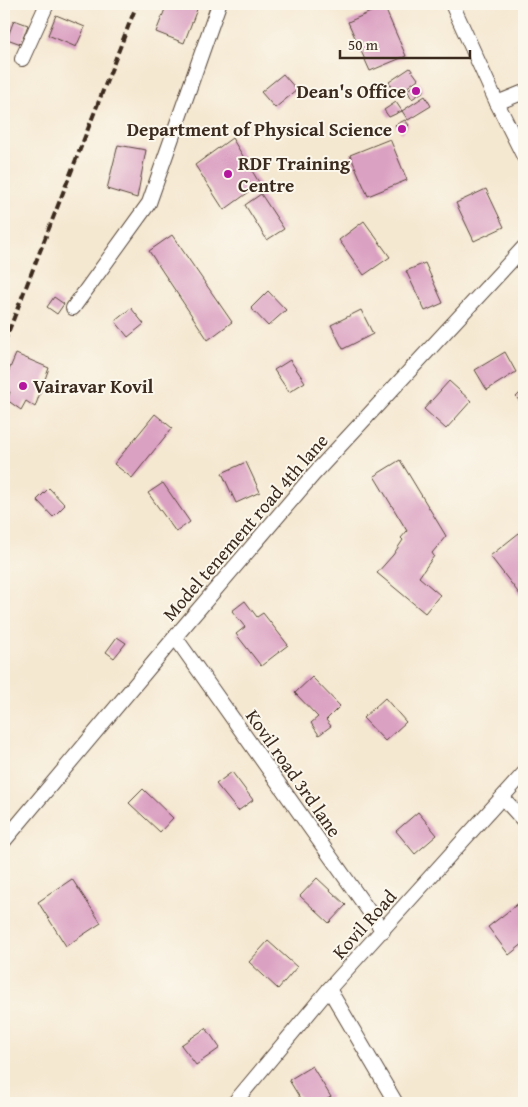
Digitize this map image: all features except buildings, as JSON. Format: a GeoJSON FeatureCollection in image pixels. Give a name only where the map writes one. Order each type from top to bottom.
{"type":"FeatureCollection","features":[{"type":"Feature","properties":{"kind":"street"},"geometry":{"type":"LineString","coordinates":[[22,59],[46,4]]}},
{"type":"Feature","properties":{"kind":"street"},"geometry":{"type":"LineString","coordinates":[[73,308],[149,203],[219,4]]}},
{"type":"Feature","properties":{"kind":"street"},"geometry":{"type":"LineString","coordinates":[[452,4],[497,103],[524,156]]}},
{"type":"Feature","properties":{"kind":"street"},"geometry":{"type":"LineString","coordinates":[[497,103],[524,92]]}},
{"type":"Feature","properties":{"kind":"street","name":"Model tenement road 4th lane"},"geometry":{"type":"LineString","coordinates":[[4,841],[174,637],[313,475],[524,247]]}},
{"type":"Feature","properties":{"kind":"street","name":"Kovil road 3rd lane"},"geometry":{"type":"LineString","coordinates":[[174,637],[383,931]]}},
{"type":"Feature","properties":{"kind":"street","name":"Kovil Road"},"geometry":{"type":"LineString","coordinates":[[234,1103],[329,990],[524,773]]}},
{"type":"Feature","properties":{"kind":"street"},"geometry":{"type":"LineString","coordinates":[[503,798],[524,821]]}},
{"type":"Feature","properties":{"kind":"street"},"geometry":{"type":"LineString","coordinates":[[329,990],[396,1103]]}},
{"type":"Feature","properties":{"kind":"railway"},"geometry":{"type":"LineString","coordinates":[[4,343],[137,4]]}},
{"type":"Feature","properties":{"kind":"place","name":"Dean's Office"},"geometry":{"type":"Point","coordinates":[416,91]}},
{"type":"Feature","properties":{"kind":"place","name":"Department of Physical Science"},"geometry":{"type":"Point","coordinates":[402,129]}},
{"type":"Feature","properties":{"kind":"place","name":"RDF Training Centre"},"geometry":{"type":"Point","coordinates":[228,174]}},
{"type":"Feature","properties":{"kind":"place","name":"Vairavar Kovil"},"geometry":{"type":"Point","coordinates":[23,386]}}]}
